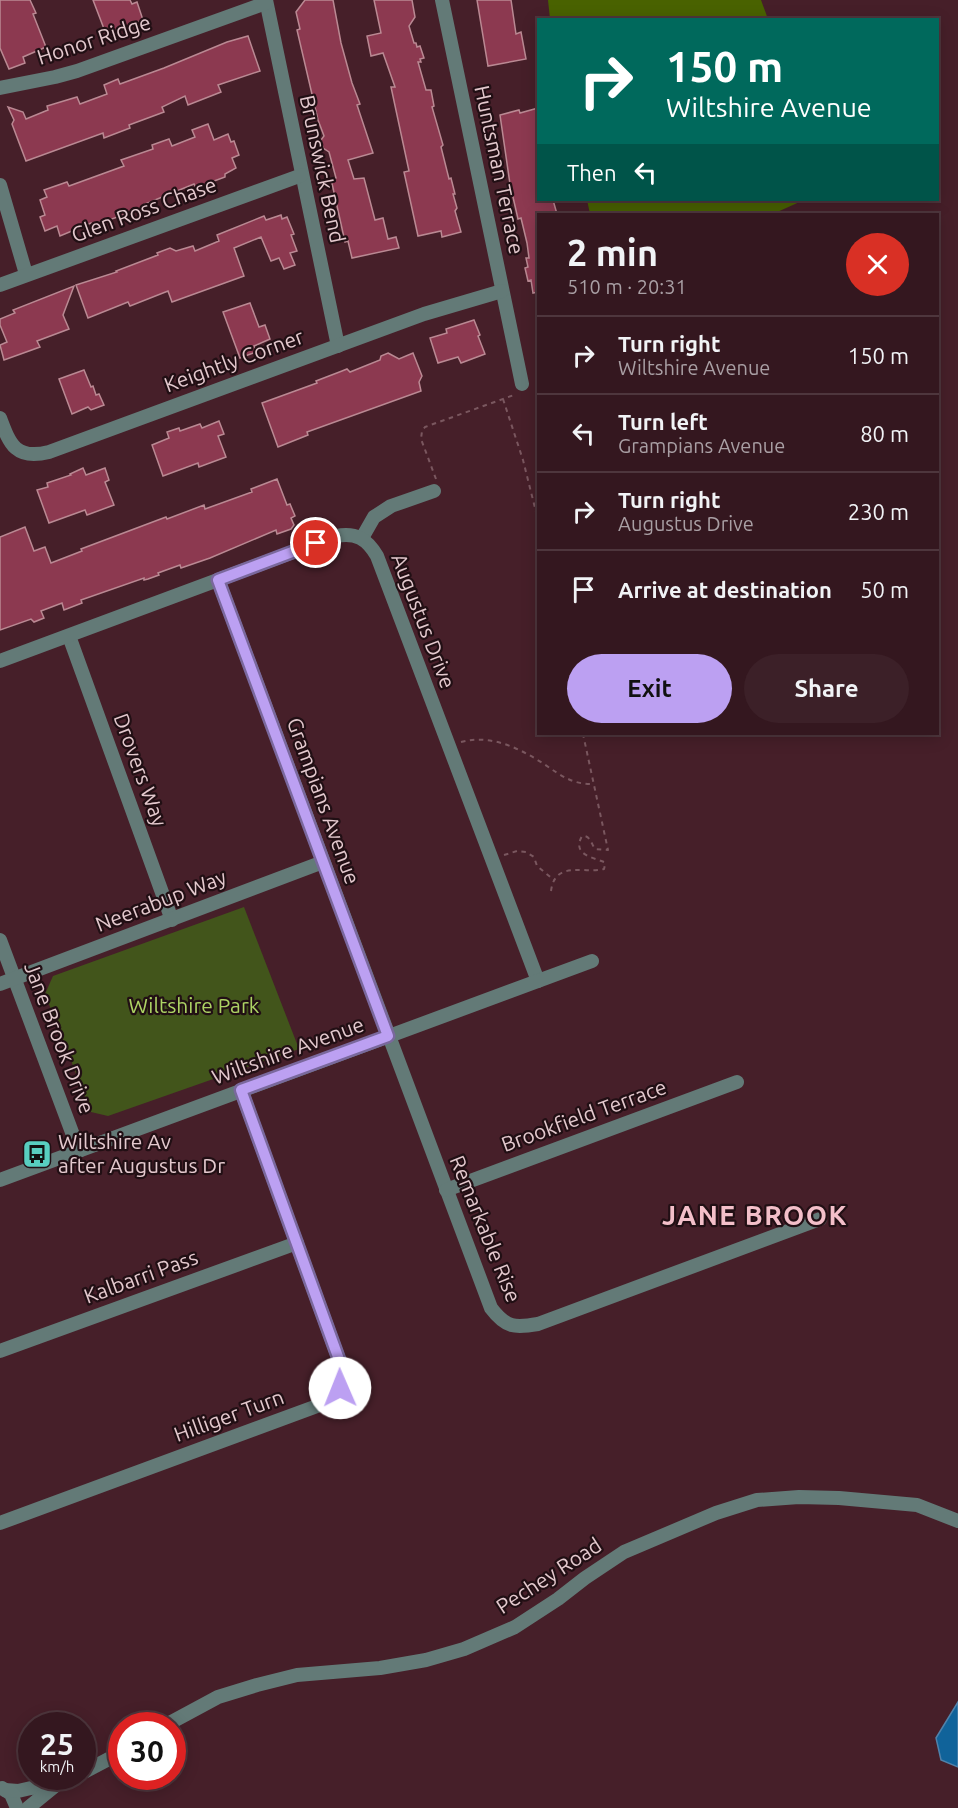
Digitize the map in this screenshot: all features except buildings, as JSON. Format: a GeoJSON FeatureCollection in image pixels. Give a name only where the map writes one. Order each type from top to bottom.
{"type":"FeatureCollection","features":[{"type":"Feature","properties":{"kind":"street","name":"Huntsman Terrace"},"geometry":{"type":"LineString","coordinates":[[442,0],[502,291],[519,389]]}},
{"type":"Feature","properties":{"kind":"street","name":"Honor Ridge"},"geometry":{"type":"LineString","coordinates":[[0,88],[77,71],[266,2]]}},
{"type":"Feature","properties":{"kind":"street","name":"Brunswick Bend"},"geometry":{"type":"LineString","coordinates":[[266,2],[338,346]]}},
{"type":"Feature","properties":{"kind":"street","name":"Glen Ross Chase"},"geometry":{"type":"LineString","coordinates":[[0,285],[302,175]]}},
{"type":"Feature","properties":{"kind":"street"},"geometry":{"type":"LineString","coordinates":[[0,184],[26,274]]}},
{"type":"Feature","properties":{"kind":"street","name":"Keightly Corner"},"geometry":{"type":"LineString","coordinates":[[0,418],[15,448],[25,454],[36,456],[451,305],[502,291]]}},
{"type":"Feature","properties":{"kind":"street"},"geometry":{"type":"LineString","coordinates":[[362,538],[374,517],[390,506],[435,487]]}},
{"type":"Feature","properties":{"kind":"street","name":"Augustus Drive"},"geometry":{"type":"LineString","coordinates":[[0,661],[336,536],[345,534],[362,538],[370,544],[377,556],[538,981]]}},
{"type":"Feature","properties":{"kind":"street","name":"Grampians Avenue"},"geometry":{"type":"LineString","coordinates":[[218,580],[388,1036]]}},
{"type":"Feature","properties":{"kind":"street","name":"Drovers Way"},"geometry":{"type":"LineString","coordinates":[[69,636],[171,920]]}},
{"type":"Feature","properties":{"kind":"street","name":"Neerabup Way"},"geometry":{"type":"LineString","coordinates":[[0,984],[323,862]]}},
{"type":"Feature","properties":{"kind":"street","name":"Jane Brook Drive"},"geometry":{"type":"LineString","coordinates":[[0,940],[79,1150]]}},
{"type":"Feature","properties":{"kind":"street","name":"Wiltshire Avenue"},"geometry":{"type":"LineString","coordinates":[[0,1180],[591,961]]}},
{"type":"Feature","properties":{"kind":"street","name":"Remarkable Rise"},"geometry":{"type":"LineString","coordinates":[[388,1036],[491,1308],[500,1320],[508,1325],[523,1327],[538,1324],[820,1219]]}},
{"type":"Feature","properties":{"kind":"street","name":"Brookfield Terrace"},"geometry":{"type":"LineString","coordinates":[[447,1190],[737,1082]]}},
{"type":"Feature","properties":{"kind":"street","name":"Hilliger Turn"},"geometry":{"type":"LineString","coordinates":[[0,1523],[332,1399],[340,1388],[341,1365],[241,1090]]}},
{"type":"Feature","properties":{"kind":"street","name":"Kalbarri Pass"},"geometry":{"type":"LineString","coordinates":[[0,1351],[297,1243]]}},
{"type":"Feature","properties":{"kind":"street","name":"Pechey Road"},"geometry":{"type":"LineString","coordinates":[[186,1714],[218,1697],[297,1675],[380,1668],[426,1660],[464,1649],[514,1627],[624,1552],[716,1513],[756,1500],[799,1497],[839,1498],[917,1505],[958,1521]]}},
{"type":"Feature","properties":{"kind":"street"},"geometry":{"type":"LineString","coordinates":[[3,1789],[22,1790]]}},
{"type":"Feature","properties":{"kind":"street"},"geometry":{"type":"LineString","coordinates":[[3,1789],[15,1800],[17,1808]]}},
{"type":"Feature","properties":{"kind":"street"},"geometry":{"type":"LineString","coordinates":[[28,1808],[50,1790]]}},
{"type":"Feature","properties":{"kind":"path"},"geometry":{"type":"LineString","coordinates":[[435,487],[421,439],[422,431],[426,427],[503,399],[519,389]]}},
{"type":"Feature","properties":{"kind":"path"},"geometry":{"type":"LineString","coordinates":[[503,399],[523,459],[537,516]]}},
{"type":"Feature","properties":{"kind":"path"},"geometry":{"type":"LineString","coordinates":[[551,891],[555,878],[568,870],[599,870],[604,869],[605,865],[604,862],[586,856],[579,844],[582,836],[586,836],[596,849],[608,850],[584,735]]}},
{"type":"Feature","properties":{"kind":"path"},"geometry":{"type":"LineString","coordinates":[[455,744],[481,740],[514,746],[560,776],[574,782],[594,784]]}},
{"type":"Feature","properties":{"kind":"path"},"geometry":{"type":"LineString","coordinates":[[503,855],[518,851],[526,852],[534,857],[537,866],[554,880]]}},
{"type":"Feature","properties":{"kind":"green space"},"geometry":{"type":"Polygon","coordinates":[[[548,0],[761,0],[768,18],[550,18],[548,0]]]}},
{"type":"Feature","properties":{"kind":"green space"},"geometry":{"type":"Polygon","coordinates":[[[587,201],[802,201],[775,213],[590,213],[587,201]]]}},
{"type":"Feature","properties":{"kind":"green space","name":"Wiltshire Park"},"geometry":{"type":"Polygon","coordinates":[[[244,907],[299,1049],[108,1116],[91,1112],[45,994],[53,976],[244,907]]]}},
{"type":"Feature","properties":{"kind":"water"},"geometry":{"type":"Polygon","coordinates":[[[958,1702],[958,1767],[941,1760],[936,1738],[958,1702]]]}},
{"type":"Feature","properties":{"kind":"place","name":"Wiltshire Av after Augustus Dr"},"geometry":{"type":"Point","coordinates":[37,1154]}},
{"type":"Feature","properties":{"kind":"district","name":"JANE BROOK"},"geometry":{"type":"Point","coordinates":[755,1216]}},
{"type":"Feature","properties":{"kind":"route"},"geometry":{"type":"LineString","coordinates":[[316,543],[218,580],[388,1036],[241,1090],[341,1365],[343,1373],[340,1388]]}}]}
